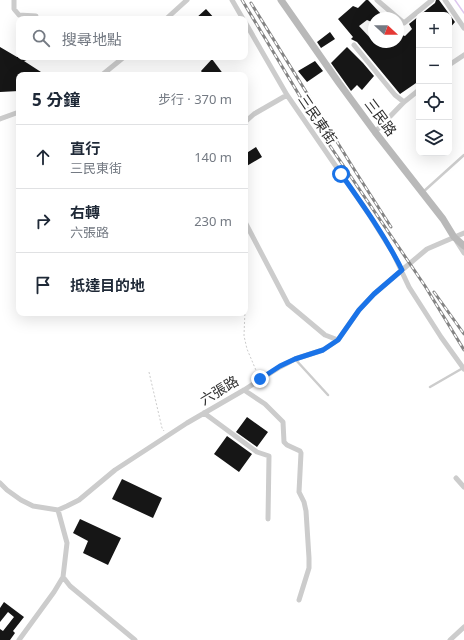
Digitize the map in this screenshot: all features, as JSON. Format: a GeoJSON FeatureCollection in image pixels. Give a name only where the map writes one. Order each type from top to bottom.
{"type":"FeatureCollection","features":[{"type":"Feature","properties":{"kind":"street"},"geometry":{"type":"LineString","coordinates":[[14,0],[14,9],[19,15],[36,16]]}},
{"type":"Feature","properties":{"kind":"street"},"geometry":{"type":"LineString","coordinates":[[169,16],[187,0]]}},
{"type":"Feature","properties":{"kind":"street"},"geometry":{"type":"LineString","coordinates":[[232,0],[241,16]]}},
{"type":"Feature","properties":{"kind":"street","name":"三民路"},"geometry":{"type":"LineString","coordinates":[[281,0],[375,132],[443,219],[454,237],[464,246]]}},
{"type":"Feature","properties":{"kind":"street"},"geometry":{"type":"LineString","coordinates":[[377,0],[391,12]]}},
{"type":"Feature","properties":{"kind":"street"},"geometry":{"type":"LineString","coordinates":[[404,23],[432,0]]}},
{"type":"Feature","properties":{"kind":"street"},"geometry":{"type":"LineString","coordinates":[[444,0],[464,28]]}},
{"type":"Feature","properties":{"kind":"street","name":"三民東街"},"geometry":{"type":"LineString","coordinates":[[248,27],[287,95],[368,213],[393,253],[412,292],[464,369]]}},
{"type":"Feature","properties":{"kind":"street"},"geometry":{"type":"LineString","coordinates":[[354,45],[395,95],[404,102]]}},
{"type":"Feature","properties":{"kind":"street"},"geometry":{"type":"LineString","coordinates":[[452,63],[464,55]]}},
{"type":"Feature","properties":{"kind":"street"},"geometry":{"type":"LineString","coordinates":[[106,72],[120,60]]}},
{"type":"Feature","properties":{"kind":"street"},"geometry":{"type":"LineString","coordinates":[[375,132],[404,102],[416,92]]}},
{"type":"Feature","properties":{"kind":"street"},"geometry":{"type":"LineString","coordinates":[[248,119],[254,114],[287,95]]}},
{"type":"Feature","properties":{"kind":"street"},"geometry":{"type":"LineString","coordinates":[[0,119],[16,113]]}},
{"type":"Feature","properties":{"kind":"street"},"geometry":{"type":"LineString","coordinates":[[248,228],[288,304],[325,335],[338,340]]}},
{"type":"Feature","properties":{"kind":"street","name":"六張路"},"geometry":{"type":"LineString","coordinates":[[58,510],[79,500],[115,470],[167,435],[244,390],[280,366],[295,359],[323,350],[338,340],[359,310],[374,294],[426,249],[464,233]]}},
{"type":"Feature","properties":{"kind":"street"},"geometry":{"type":"LineString","coordinates":[[454,237],[464,253]]}},
{"type":"Feature","properties":{"kind":"street"},"geometry":{"type":"LineString","coordinates":[[244,390],[264,404],[282,422],[284,442],[301,453],[299,492],[304,502],[306,511],[309,568],[299,600]]}},
{"type":"Feature","properties":{"kind":"street"},"geometry":{"type":"LineString","coordinates":[[204,413],[257,452],[269,456],[268,519]]}},
{"type":"Feature","properties":{"kind":"street"},"geometry":{"type":"LineString","coordinates":[[456,478],[464,487]]}},
{"type":"Feature","properties":{"kind":"street"},"geometry":{"type":"LineString","coordinates":[[0,483],[21,500],[33,506],[58,510],[67,543],[63,577],[54,592],[19,640]]}},
{"type":"Feature","properties":{"kind":"street"},"geometry":{"type":"LineString","coordinates":[[63,577],[70,586],[135,640]]}},
{"type":"Feature","properties":{"kind":"street"},"geometry":{"type":"LineString","coordinates":[[450,640],[464,627]]}},
{"type":"Feature","properties":{"kind":"lane"},"geometry":{"type":"LineString","coordinates":[[422,192],[464,154]]}},
{"type":"Feature","properties":{"kind":"lane"},"geometry":{"type":"LineString","coordinates":[[295,359],[328,395]]}},
{"type":"Feature","properties":{"kind":"lane"},"geometry":{"type":"LineString","coordinates":[[430,387],[464,369]]}},
{"type":"Feature","properties":{"kind":"path"},"geometry":{"type":"LineString","coordinates":[[245,316],[244,336],[247,349],[260,379]]}},
{"type":"Feature","properties":{"kind":"path"},"geometry":{"type":"LineString","coordinates":[[149,372],[162,428],[167,435]]}},
{"type":"Feature","properties":{"kind":"building"},"geometry":{"type":"Polygon","coordinates":[[[366,0],[368,0],[379,12],[368,12],[368,20],[359,26],[368,36],[368,48],[404,48],[404,36],[412,29],[409,24],[416,18],[416,83],[400,94],[357,42],[351,39],[353,37],[338,19],[353,6],[358,8],[366,0]]]}},
{"type":"Feature","properties":{"kind":"building"},"geometry":{"type":"Polygon","coordinates":[[[436,0],[439,0],[448,12],[424,12],[435,3],[436,0]]]}},
{"type":"Feature","properties":{"kind":"building"},"geometry":{"type":"Polygon","coordinates":[[[206,9],[212,16],[198,16],[206,9]]]}},
{"type":"Feature","properties":{"kind":"building"},"geometry":{"type":"Polygon","coordinates":[[[452,18],[455,22],[452,26],[452,18]]]}},
{"type":"Feature","properties":{"kind":"building"},"geometry":{"type":"Polygon","coordinates":[[[330,32],[335,39],[321,48],[317,42],[330,32]]]}},
{"type":"Feature","properties":{"kind":"building"},"geometry":{"type":"Polygon","coordinates":[[[0,47],[16,56],[16,60],[26,60],[24,61],[41,72],[16,72],[16,91],[0,92],[0,47]]]}},
{"type":"Feature","properties":{"kind":"building"},"geometry":{"type":"Polygon","coordinates":[[[347,47],[374,76],[362,90],[357,85],[351,91],[331,63],[347,47]]]}},
{"type":"Feature","properties":{"kind":"building"},"geometry":{"type":"Polygon","coordinates":[[[213,60],[222,72],[202,72],[201,71],[213,60]]]}},
{"type":"Feature","properties":{"kind":"building"},"geometry":{"type":"Polygon","coordinates":[[[315,61],[323,71],[307,82],[298,71],[315,61]]]}},
{"type":"Feature","properties":{"kind":"building"},"geometry":{"type":"Polygon","coordinates":[[[256,147],[262,157],[248,165],[248,152],[256,147]]]}},
{"type":"Feature","properties":{"kind":"building"},"geometry":{"type":"Polygon","coordinates":[[[247,417],[268,432],[257,447],[236,432],[247,417]]]}},
{"type":"Feature","properties":{"kind":"building"},"geometry":{"type":"Polygon","coordinates":[[[227,436],[252,454],[239,472],[214,454],[227,436]]]}},
{"type":"Feature","properties":{"kind":"building"},"geometry":{"type":"Polygon","coordinates":[[[122,479],[162,498],[153,518],[112,499],[122,479]]]}},
{"type":"Feature","properties":{"kind":"building"},"geometry":{"type":"Polygon","coordinates":[[[80,519],[121,538],[108,565],[83,553],[88,541],[73,533],[80,519]]]}},
{"type":"Feature","properties":{"kind":"building"},"geometry":{"type":"Polygon","coordinates":[[[4,602],[24,617],[13,631],[15,633],[10,640],[0,640],[0,629],[3,631],[14,617],[8,612],[0,622],[0,608],[4,602]]]}},
{"type":"Feature","properties":{"kind":"waterway"},"geometry":{"type":"LineString","coordinates":[[455,0],[464,13]]}},
{"type":"Feature","properties":{"kind":"railway"},"geometry":{"type":"LineString","coordinates":[[242,0],[328,143],[425,286],[464,350]]}},
{"type":"Feature","properties":{"kind":"railway"},"geometry":{"type":"LineString","coordinates":[[251,3],[391,227]]}},
{"type":"Feature","properties":{"kind":"railway"},"geometry":{"type":"LineString","coordinates":[[434,292],[464,334]]}},
{"type":"Feature","properties":{"kind":"route"},"geometry":{"type":"LineString","coordinates":[[260,379],[280,366],[295,359],[323,350],[341,338],[359,310],[374,294],[402,270],[368,213],[341,174]]}}]}
